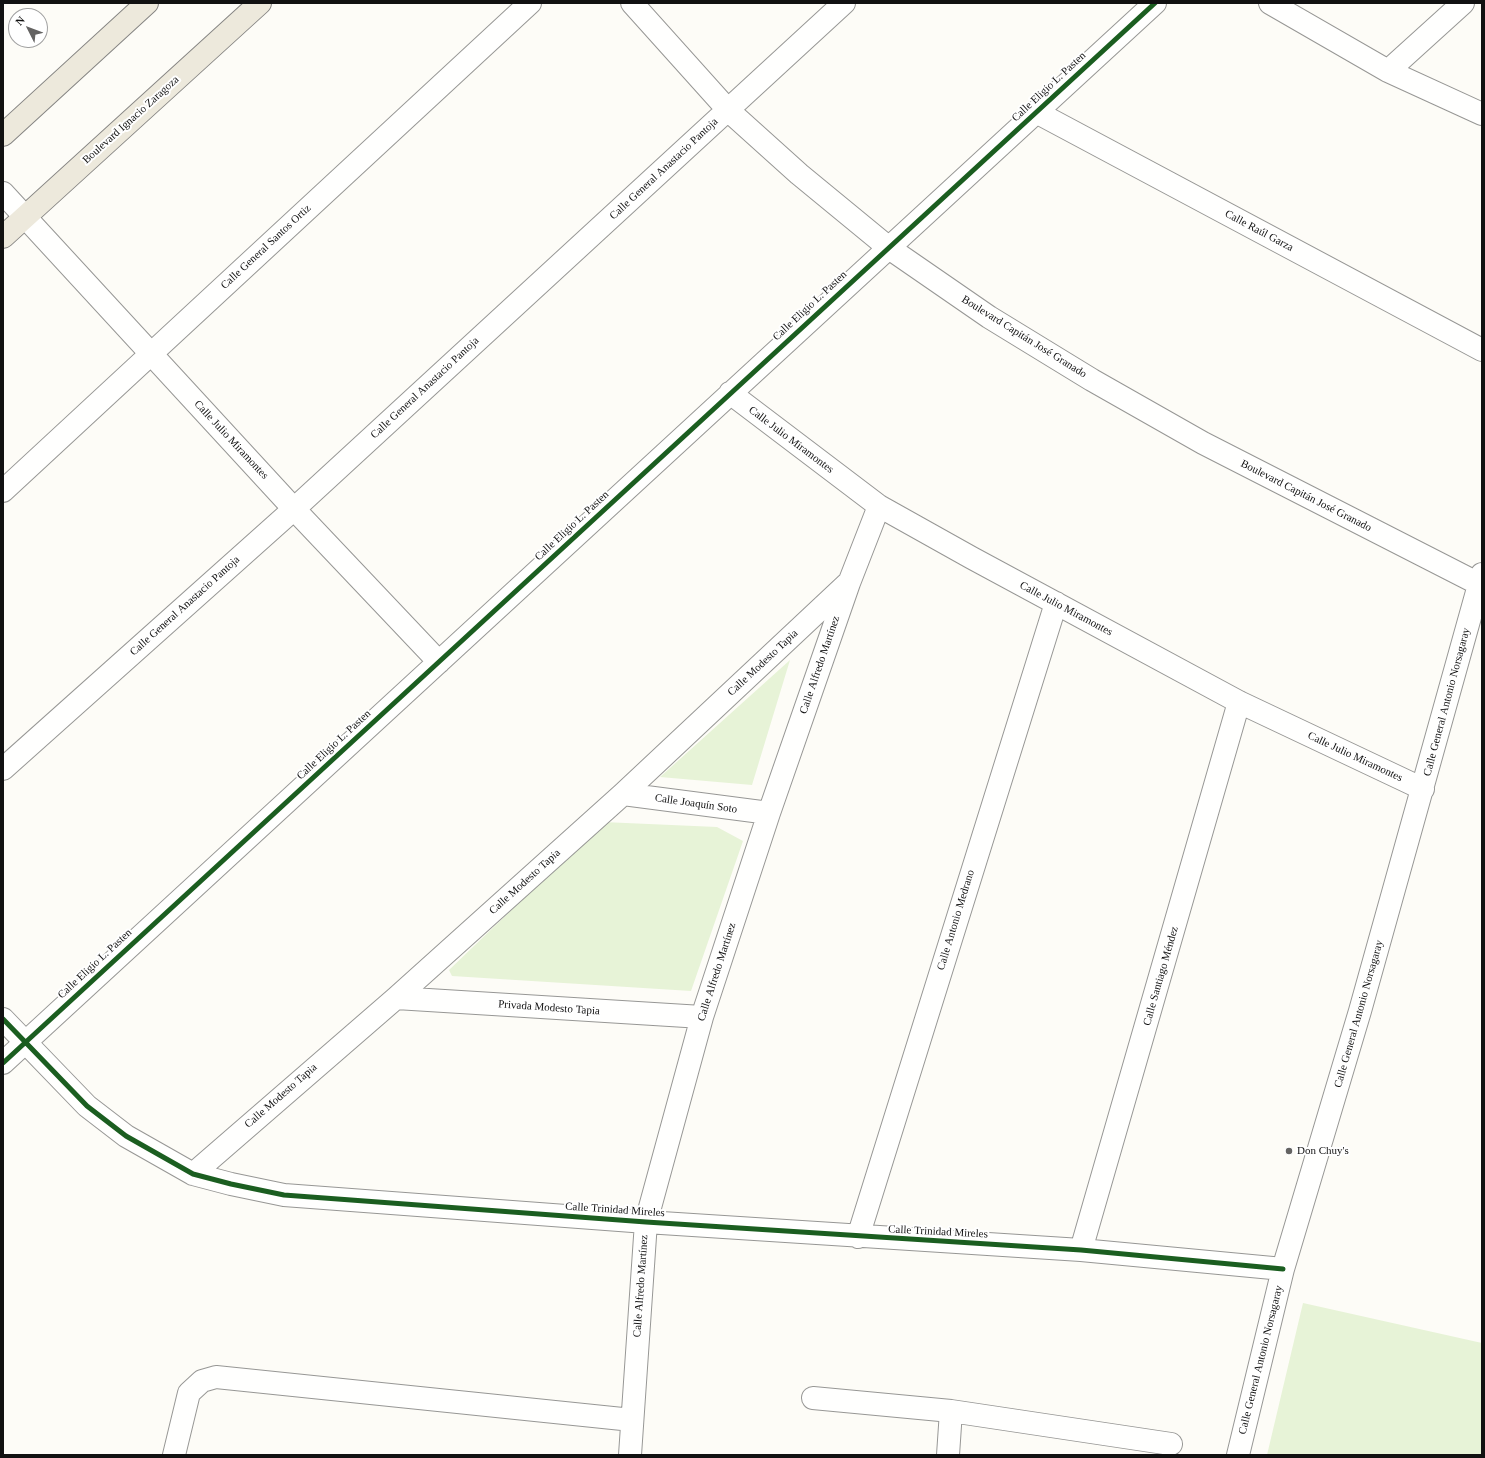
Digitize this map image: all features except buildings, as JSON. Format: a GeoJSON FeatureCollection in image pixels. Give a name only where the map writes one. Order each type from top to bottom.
{"type":"FeatureCollection","features":[{"type":"Feature","properties":{"kind":"main road"},"geometry":{"type":"LineString","coordinates":[[4,131],[148,3]]}},
{"type":"Feature","properties":{"kind":"main road","name":"Boulevard Ignacio Zaragoza"},"geometry":{"type":"LineString","coordinates":[[3,236],[260,3]]}},
{"type":"Feature","properties":{"kind":"street","name":"Calle General Santos Ortiz"},"geometry":{"type":"LineString","coordinates":[[3,491],[530,3]]}},
{"type":"Feature","properties":{"kind":"street","name":"Boulevard Capitán José Granado"},"geometry":{"type":"LineString","coordinates":[[632,3],[728,110],[799,174],[889,248],[989,317],[1092,380],[1203,443],[1480,579]]}},
{"type":"Feature","properties":{"kind":"street","name":"Calle General Anastacio Pantoja"},"geometry":{"type":"LineString","coordinates":[[3,770],[294,509],[844,3]]}},
{"type":"Feature","properties":{"kind":"street","name":"Calle Eligio L. Pasten"},"geometry":{"type":"LineString","coordinates":[[3,1063],[1155,3]]}},
{"type":"Feature","properties":{"kind":"street"},"geometry":{"type":"LineString","coordinates":[[1270,3],[1388,71],[1482,114]]}},
{"type":"Feature","properties":{"kind":"street"},"geometry":{"type":"LineString","coordinates":[[1388,71],[1463,3]]}},
{"type":"Feature","properties":{"kind":"street","name":"Calle Raúl Garza"},"geometry":{"type":"LineString","coordinates":[[1036,112],[1482,350]]}},
{"type":"Feature","properties":{"kind":"street","name":"Calle Julio Miramontes"},"geometry":{"type":"LineString","coordinates":[[3,192],[294,509],[439,662]]}},
{"type":"Feature","properties":{"kind":"street","name":"Calle Julio Miramontes"},"geometry":{"type":"LineString","coordinates":[[730,393],[879,506],[1239,702],[1423,789]]}},
{"type":"Feature","properties":{"kind":"street","name":"Calle Alfredo Martínez"},"geometry":{"type":"LineString","coordinates":[[630,1455],[646,1222],[702,1017],[769,813],[849,583],[879,506]]}},
{"type":"Feature","properties":{"kind":"street","name":"Calle General Antonio Norsagaray"},"geometry":{"type":"LineString","coordinates":[[1238,1455],[1283,1269],[1358,1019],[1480,579]]}},
{"type":"Feature","properties":{"kind":"street","name":"Calle Modesto Tapia"},"geometry":{"type":"LineString","coordinates":[[193,1174],[396,998],[622,794],[849,583]]}},
{"type":"Feature","properties":{"kind":"street","name":"Calle Antonio Medrano"},"geometry":{"type":"LineString","coordinates":[[858,1237],[1056,603]]}},
{"type":"Feature","properties":{"kind":"street","name":"Calle Santiago Méndez"},"geometry":{"type":"LineString","coordinates":[[1081,1250],[1239,702]]}},
{"type":"Feature","properties":{"kind":"street","name":"Calle Joaquín Soto"},"geometry":{"type":"LineString","coordinates":[[622,794],[769,813]]}},
{"type":"Feature","properties":{"kind":"street","name":"Privada Modesto Tapia"},"geometry":{"type":"LineString","coordinates":[[396,998],[702,1017]]}},
{"type":"Feature","properties":{"kind":"street","name":"Calle Trinidad Mireles"},"geometry":{"type":"LineString","coordinates":[[3,1019],[24,1043],[87,1106],[126,1136],[193,1174],[284,1195],[858,1237],[1081,1250],[1283,1269]]}},
{"type":"Feature","properties":{"kind":"street"},"geometry":{"type":"LineString","coordinates":[[174,1455],[189,1393],[202,1380],[216,1377],[632,1420]]}},
{"type":"Feature","properties":{"kind":"street"},"geometry":{"type":"LineString","coordinates":[[813,1398],[951,1412],[1171,1444]]}},
{"type":"Feature","properties":{"kind":"street"},"geometry":{"type":"LineString","coordinates":[[948,1455],[951,1412]]}},
{"type":"Feature","properties":{"kind":"green space"},"geometry":{"type":"Polygon","coordinates":[[[790,660],[752,785],[660,777],[790,660]]]}},
{"type":"Feature","properties":{"kind":"green space"},"geometry":{"type":"Polygon","coordinates":[[[603,822],[717,827],[743,841],[691,991],[452,976],[449,970],[603,822]]]}},
{"type":"Feature","properties":{"kind":"green space"},"geometry":{"type":"Polygon","coordinates":[[[1303,1303],[1482,1343],[1482,1455],[1267,1455],[1303,1303]]]}},
{"type":"Feature","properties":{"kind":"cycle path"},"geometry":{"type":"LineString","coordinates":[[3,1063],[1155,3]]}},
{"type":"Feature","properties":{"kind":"cycle path"},"geometry":{"type":"LineString","coordinates":[[3,1019],[87,1106],[126,1136],[193,1174],[284,1195],[646,1222],[1081,1250],[1283,1269]]}},
{"type":"Feature","properties":{"kind":"place","name":"Don Chuy's"},"geometry":{"type":"Point","coordinates":[1289,1151]}}]}
